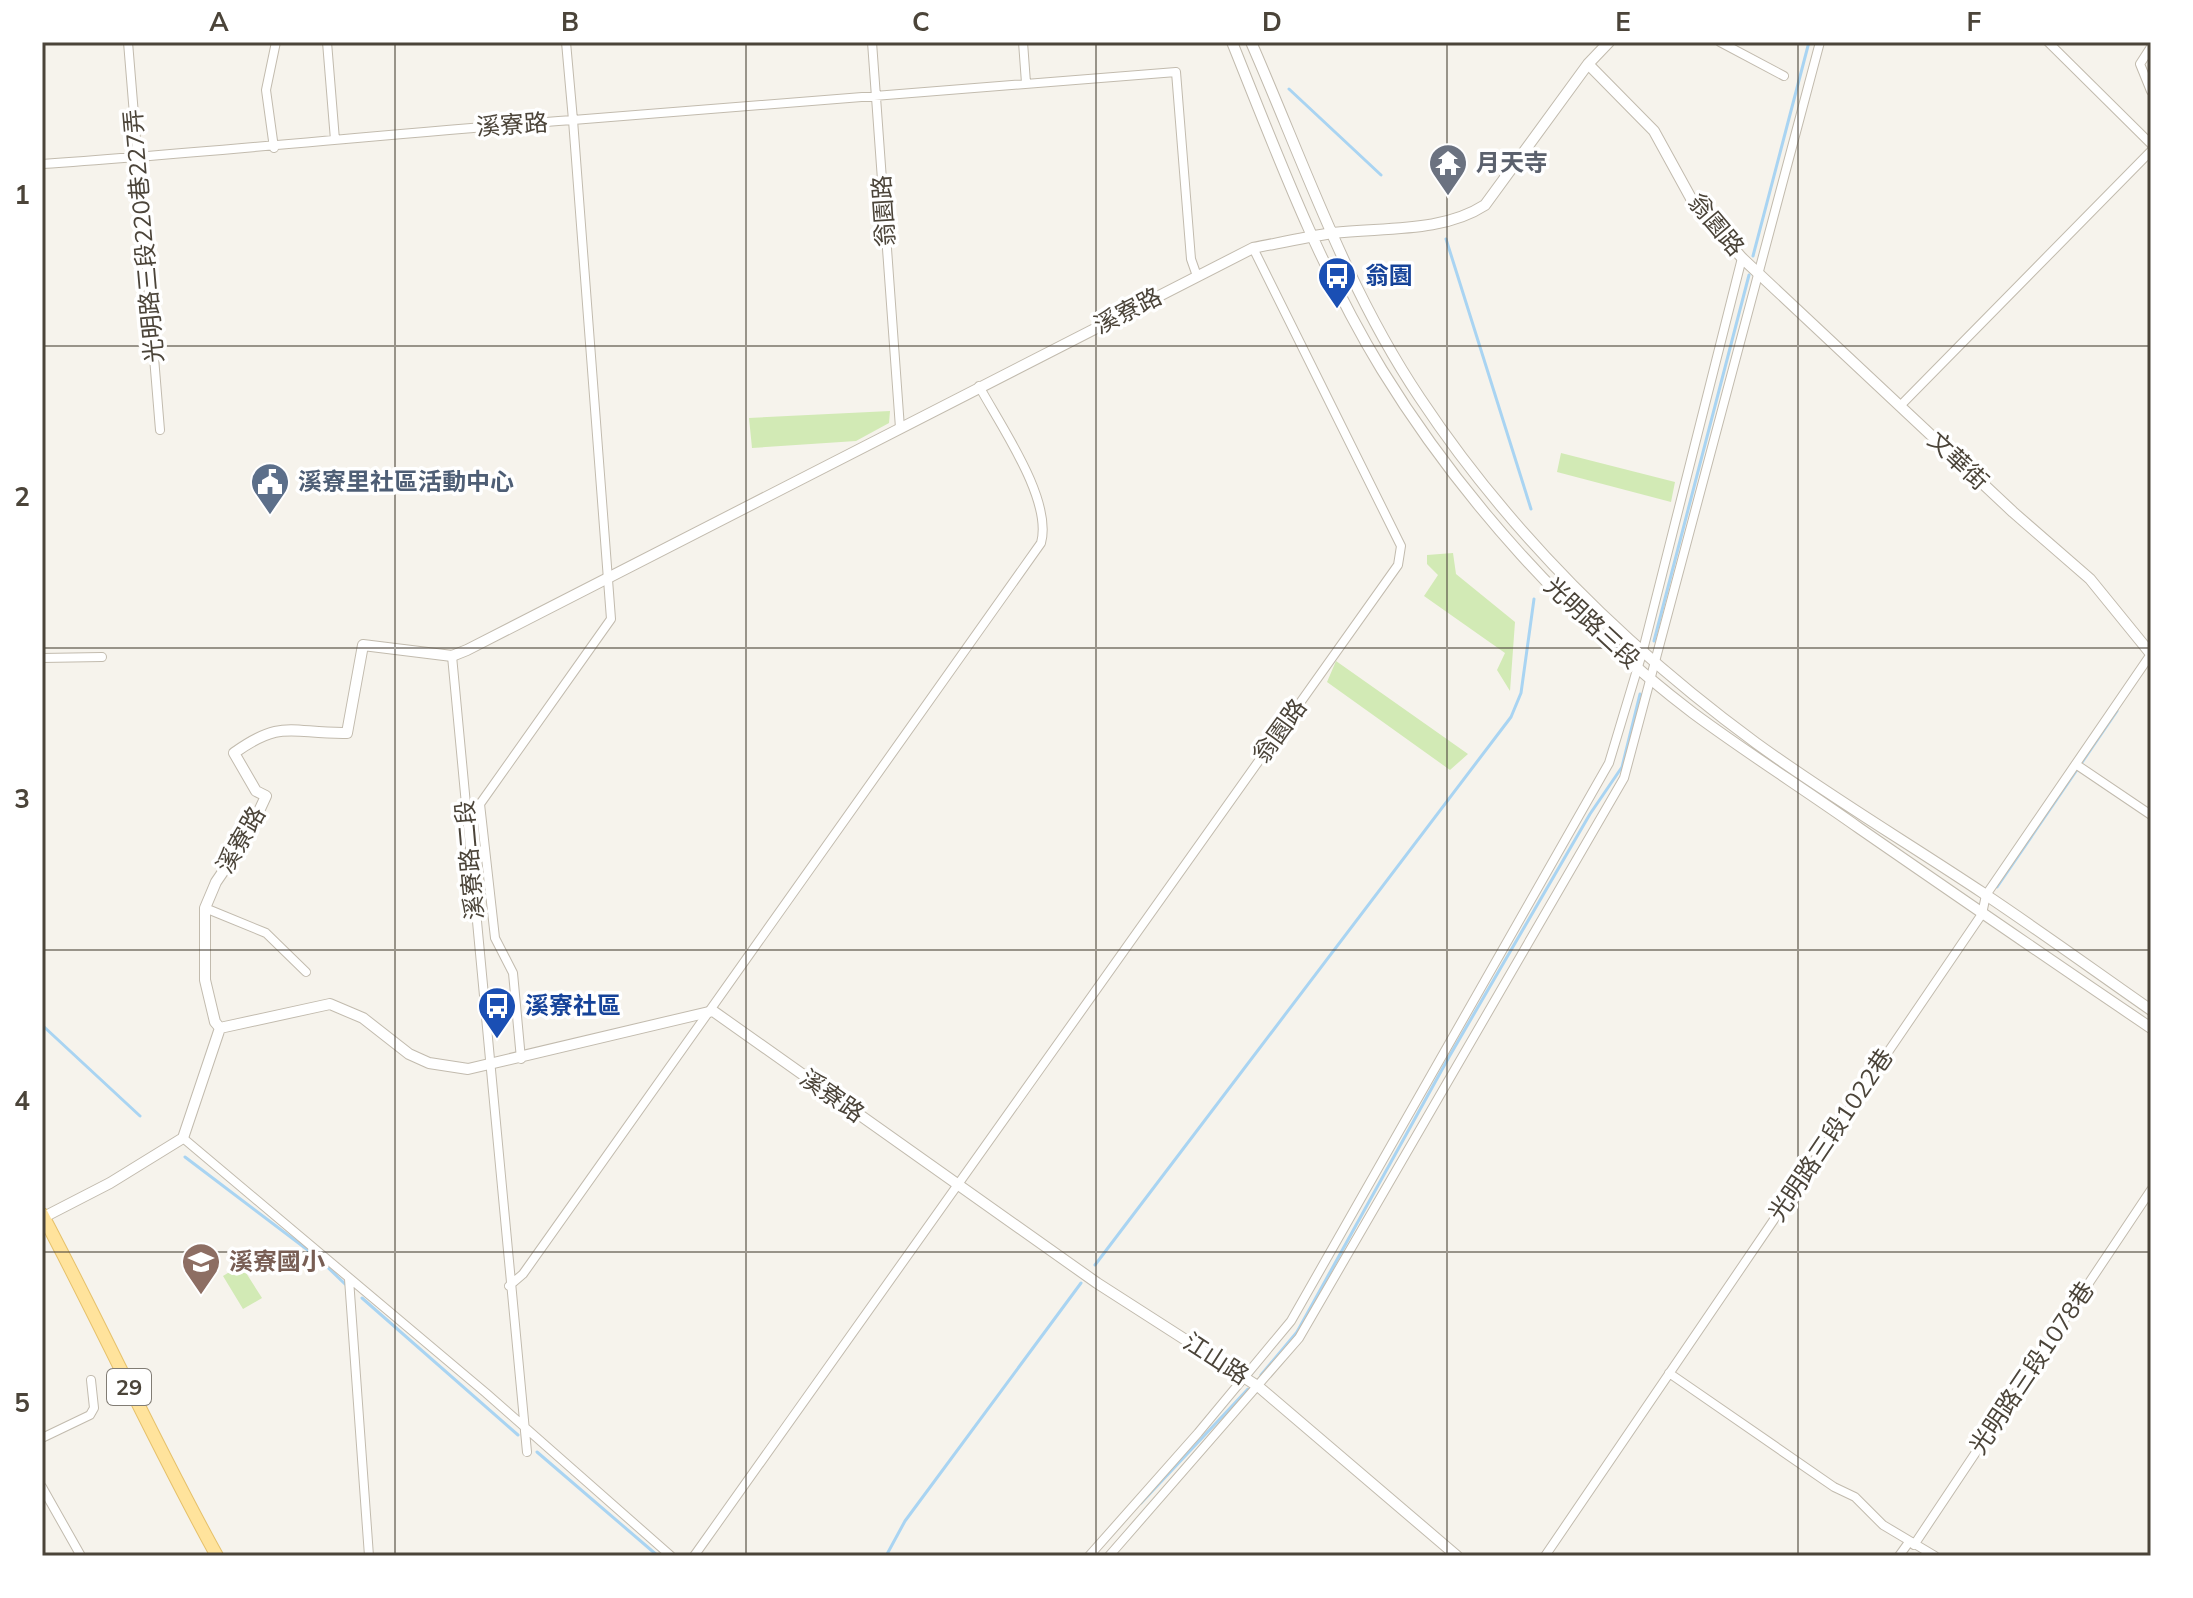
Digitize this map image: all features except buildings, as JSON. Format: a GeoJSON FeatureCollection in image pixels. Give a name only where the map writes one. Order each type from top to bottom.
{"type":"FeatureCollection","features":[{"type":"Feature","properties":{"kind":"main road","name":"29"},"geometry":{"type":"LineString","coordinates":[[43,1215],[97,1317],[154,1441],[217,1556]]}},
{"type":"Feature","properties":{"kind":"street","name":"光明路三段220巷227弄"},"geometry":{"type":"LineString","coordinates":[[128,42],[160,430]]}},
{"type":"Feature","properties":{"kind":"street"},"geometry":{"type":"LineString","coordinates":[[274,148],[266,90],[276,42]]}},
{"type":"Feature","properties":{"kind":"street"},"geometry":{"type":"LineString","coordinates":[[327,42],[335,140]]}},
{"type":"Feature","properties":{"kind":"street"},"geometry":{"type":"LineString","coordinates":[[566,42],[573,120],[1176,72],[1191,259],[1197,276]]}},
{"type":"Feature","properties":{"kind":"street","name":"翁園路"},"geometry":{"type":"LineString","coordinates":[[872,42],[900,428]]}},
{"type":"Feature","properties":{"kind":"street"},"geometry":{"type":"LineString","coordinates":[[1023,42],[1026,83]]}},
{"type":"Feature","properties":{"kind":"street","name":"光明路三段"},"geometry":{"type":"LineString","coordinates":[[1232,42],[1312,238],[1382,370],[1459,480],[1533,568],[1692,712],[2151,1028]]}},
{"type":"Feature","properties":{"kind":"street","name":"光明路三段"},"geometry":{"type":"LineString","coordinates":[[1251,42],[1329,234],[1369,313],[1420,399],[1482,483],[1544,556],[1656,662],[1757,743],[1986,895],[2151,1010]]}},
{"type":"Feature","properties":{"kind":"street"},"geometry":{"type":"LineString","coordinates":[[1329,234],[1447,223],[1468,216],[1485,205],[1588,64],[1609,42]]}},
{"type":"Feature","properties":{"kind":"street"},"geometry":{"type":"LineString","coordinates":[[1720,42],[1784,76]]}},
{"type":"Feature","properties":{"kind":"street","name":"翁園路"},"geometry":{"type":"LineString","coordinates":[[1588,64],[1654,131],[1693,202],[1742,258],[1760,272],[1820,42]]}},
{"type":"Feature","properties":{"kind":"street"},"geometry":{"type":"LineString","coordinates":[[2048,42],[2151,144]]}},
{"type":"Feature","properties":{"kind":"street"},"geometry":{"type":"LineString","coordinates":[[2151,47],[2140,64],[2151,91]]}},
{"type":"Feature","properties":{"kind":"street","name":"溪寮路"},"geometry":{"type":"LineString","coordinates":[[42,164],[274,148],[573,120],[611,619],[607,630],[480,804],[495,938],[513,973],[521,1059]]}},
{"type":"Feature","properties":{"kind":"street"},"geometry":{"type":"LineString","coordinates":[[1900,406],[2151,151]]}},
{"type":"Feature","properties":{"kind":"street","name":"溪寮路"},"geometry":{"type":"LineString","coordinates":[[220,1028],[215,1022],[205,980],[205,908],[216,882],[248,835],[266,796],[256,791],[234,753],[259,735],[281,728],[309,734],[347,733],[363,645],[452,656],[1253,248],[1329,234]]}},
{"type":"Feature","properties":{"kind":"street","name":"翁園路"},"geometry":{"type":"LineString","coordinates":[[694,1556],[1398,565],[1401,546],[1253,248]]}},
{"type":"Feature","properties":{"kind":"street"},"geometry":{"type":"LineString","coordinates":[[1089,1556],[1291,1321],[1609,763],[1643,650],[1742,258]]}},
{"type":"Feature","properties":{"kind":"street"},"geometry":{"type":"LineString","coordinates":[[1109,1556],[1299,1338],[1345,1264],[1605,805],[1624,778],[1760,272]]}},
{"type":"Feature","properties":{"kind":"street","name":"文華街"},"geometry":{"type":"LineString","coordinates":[[1760,272],[1900,406],[2090,579],[2151,654]]}},
{"type":"Feature","properties":{"kind":"street"},"geometry":{"type":"LineString","coordinates":[[509,1286],[532,1262],[713,1011],[1041,543],[1043,518],[1035,494],[979,386]]}},
{"type":"Feature","properties":{"kind":"street"},"geometry":{"type":"LineString","coordinates":[[1986,895],[2079,767],[2151,654]]}},
{"type":"Feature","properties":{"kind":"street","name":"溪寮路二段"},"geometry":{"type":"LineString","coordinates":[[452,656],[474,911],[493,1064],[490,1082],[527,1452]]}},
{"type":"Feature","properties":{"kind":"street"},"geometry":{"type":"LineString","coordinates":[[42,658],[102,657]]}},
{"type":"Feature","properties":{"kind":"street"},"geometry":{"type":"LineString","coordinates":[[2079,767],[2151,815]]}},
{"type":"Feature","properties":{"kind":"street","name":"光明路三段1022巷"},"geometry":{"type":"LineString","coordinates":[[1545,1556],[1982,914],[1986,895]]}},
{"type":"Feature","properties":{"kind":"street"},"geometry":{"type":"LineString","coordinates":[[205,908],[266,933],[306,972]]}},
{"type":"Feature","properties":{"kind":"street"},"geometry":{"type":"LineString","coordinates":[[43,1215],[110,1183],[183,1138],[220,1028],[330,1004],[363,1018],[409,1054],[429,1063],[468,1069],[521,1059],[713,1011]]}},
{"type":"Feature","properties":{"kind":"street","name":"溪寮路"},"geometry":{"type":"LineString","coordinates":[[713,1011],[957,1184]]}},
{"type":"Feature","properties":{"kind":"street"},"geometry":{"type":"LineString","coordinates":[[183,1138],[671,1556]]}},
{"type":"Feature","properties":{"kind":"street","name":"江山路"},"geometry":{"type":"LineString","coordinates":[[957,1184],[1097,1283],[1259,1387],[1457,1556]]}},
{"type":"Feature","properties":{"kind":"street","name":"光明路三段1078巷"},"geometry":{"type":"LineString","coordinates":[[1899,1556],[1912,1544],[2151,1190]]}},
{"type":"Feature","properties":{"kind":"street"},"geometry":{"type":"LineString","coordinates":[[349,1279],[369,1556]]}},
{"type":"Feature","properties":{"kind":"street"},"geometry":{"type":"LineString","coordinates":[[1669,1373],[1834,1487],[1855,1497],[1883,1525],[1935,1556]]}},
{"type":"Feature","properties":{"kind":"street"},"geometry":{"type":"LineString","coordinates":[[42,1438],[90,1415],[94,1408],[91,1380]]}},
{"type":"Feature","properties":{"kind":"street"},"geometry":{"type":"LineString","coordinates":[[42,1487],[81,1556]]}},
{"type":"Feature","properties":{"kind":"green space"},"geometry":{"type":"Polygon","coordinates":[[[890,411],[889,423],[856,441],[752,448],[749,418],[890,411]]]}},
{"type":"Feature","properties":{"kind":"green space"},"geometry":{"type":"Polygon","coordinates":[[[1561,453],[1675,482],[1671,502],[1557,472],[1561,453]]]}},
{"type":"Feature","properties":{"kind":"green space"},"geometry":{"type":"Polygon","coordinates":[[[1453,553],[1456,574],[1515,622],[1510,691],[1497,670],[1505,653],[1424,596],[1438,575],[1427,564],[1427,555],[1453,553]]]}},
{"type":"Feature","properties":{"kind":"green space"},"geometry":{"type":"Polygon","coordinates":[[[1336,661],[1468,754],[1450,770],[1327,682],[1336,661]]]}},
{"type":"Feature","properties":{"kind":"green space"},"geometry":{"type":"Polygon","coordinates":[[[241,1265],[262,1298],[243,1309],[223,1276],[241,1265]]]}},
{"type":"Feature","properties":{"kind":"waterway"},"geometry":{"type":"LineString","coordinates":[[1753,256],[1809,42]]}},
{"type":"Feature","properties":{"kind":"waterway"},"geometry":{"type":"LineString","coordinates":[[1289,89],[1381,175]]}},
{"type":"Feature","properties":{"kind":"waterway"},"geometry":{"type":"LineString","coordinates":[[1446,239],[1531,509]]}},
{"type":"Feature","properties":{"kind":"waterway"},"geometry":{"type":"LineString","coordinates":[[1654,641],[1749,275]]}},
{"type":"Feature","properties":{"kind":"waterway"},"geometry":{"type":"LineString","coordinates":[[1095,1265],[1511,717],[1521,693],[1534,599]]}},
{"type":"Feature","properties":{"kind":"waterway"},"geometry":{"type":"LineString","coordinates":[[1261,1375],[1297,1332],[1449,1057],[1590,814],[1622,767],[1640,694]]}},
{"type":"Feature","properties":{"kind":"waterway"},"geometry":{"type":"LineString","coordinates":[[1997,887],[2117,711]]}},
{"type":"Feature","properties":{"kind":"waterway"},"geometry":{"type":"LineString","coordinates":[[42,1025],[140,1116]]}},
{"type":"Feature","properties":{"kind":"waterway"},"geometry":{"type":"LineString","coordinates":[[185,1157],[317,1257],[345,1284]]}},
{"type":"Feature","properties":{"kind":"waterway"},"geometry":{"type":"LineString","coordinates":[[886,1556],[905,1521],[1081,1283]]}},
{"type":"Feature","properties":{"kind":"waterway"},"geometry":{"type":"LineString","coordinates":[[362,1298],[518,1435]]}},
{"type":"Feature","properties":{"kind":"waterway"},"geometry":{"type":"LineString","coordinates":[[1141,1503],[1248,1389]]}},
{"type":"Feature","properties":{"kind":"waterway"},"geometry":{"type":"LineString","coordinates":[[537,1452],[658,1556]]}},
{"type":"Feature","properties":{"kind":"place","name":"月天寺"},"geometry":{"type":"Point","coordinates":[1448,197]}},
{"type":"Feature","properties":{"kind":"place","name":"翁園"},"geometry":{"type":"Point","coordinates":[1337,310]}},
{"type":"Feature","properties":{"kind":"place","name":"溪寮里社區活動中心"},"geometry":{"type":"Point","coordinates":[270,516]}},
{"type":"Feature","properties":{"kind":"place","name":"溪寮社區"},"geometry":{"type":"Point","coordinates":[497,1040]}},
{"type":"Feature","properties":{"kind":"place","name":"溪寮國小"},"geometry":{"type":"Point","coordinates":[201,1296]}}]}
